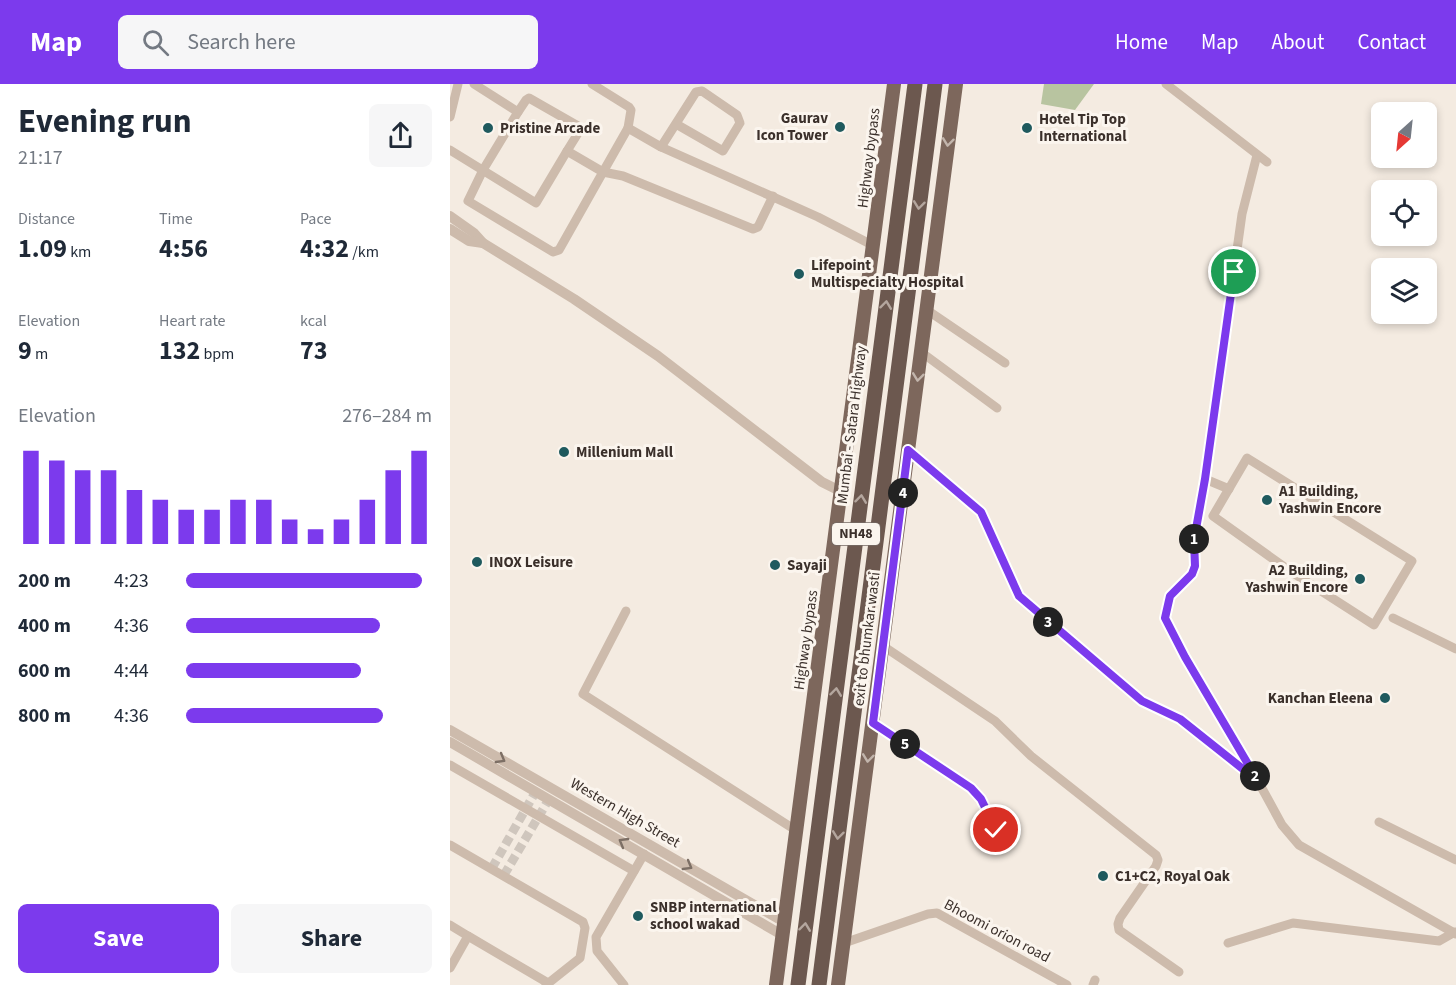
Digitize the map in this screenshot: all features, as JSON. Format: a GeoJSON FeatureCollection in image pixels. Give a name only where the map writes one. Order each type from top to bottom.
{"type":"FeatureCollection","features":[{"type":"Feature","properties":{"kind":"highway","name":"Mumbai - Satara Highway"},"geometry":{"type":"LineString","coordinates":[[798,985],[915,84]]}},
{"type":"Feature","properties":{"kind":"highway","name":"NH48"},"geometry":{"type":"LineString","coordinates":[[819,985],[935,84]]}},
{"type":"Feature","properties":{"kind":"main road","name":"Highway bypass"},"geometry":{"type":"LineString","coordinates":[[776,985],[894,84]]}},
{"type":"Feature","properties":{"kind":"main road","name":"exit to bhumkar wasti"},"geometry":{"type":"LineString","coordinates":[[838,985],[956,84]]}},
{"type":"Feature","properties":{"kind":"street"},"geometry":{"type":"LineString","coordinates":[[450,117],[458,84]]}},
{"type":"Feature","properties":{"kind":"street"},"geometry":{"type":"LineString","coordinates":[[474,84],[518,112]]}},
{"type":"Feature","properties":{"kind":"street"},"geometry":{"type":"LineString","coordinates":[[450,150],[483,170],[536,202],[579,131],[578,126],[529,98],[518,112],[483,170],[468,198],[469,202],[555,252],[559,250],[628,128],[629,108],[592,84]]}},
{"type":"Feature","properties":{"kind":"street"},"geometry":{"type":"LineString","coordinates":[[1167,84],[1267,162]]}},
{"type":"Feature","properties":{"kind":"street"},"geometry":{"type":"LineString","coordinates":[[661,147],[696,92],[699,91],[737,115],[741,123],[723,151],[676,124]]}},
{"type":"Feature","properties":{"kind":"street"},"geometry":{"type":"LineString","coordinates":[[628,128],[661,147],[773,196],[874,246]]}},
{"type":"Feature","properties":{"kind":"street"},"geometry":{"type":"LineString","coordinates":[[567,152],[603,172],[622,176],[753,229],[758,227],[773,196]]}},
{"type":"Feature","properties":{"kind":"street"},"geometry":{"type":"LineString","coordinates":[[1257,155],[1242,214],[1205,479],[1194,540],[1195,566],[1192,574],[1170,596],[1165,618],[1282,825],[1299,845],[1455,933]]}},
{"type":"Feature","properties":{"kind":"street"},"geometry":{"type":"LineString","coordinates":[[450,216],[474,233],[483,243],[574,299],[658,356],[822,482],[842,492]]}},
{"type":"Feature","properties":{"kind":"street"},"geometry":{"type":"LineString","coordinates":[[450,229],[469,241],[483,243]]}},
{"type":"Feature","properties":{"kind":"street"},"geometry":{"type":"LineString","coordinates":[[927,310],[1005,363]]}},
{"type":"Feature","properties":{"kind":"street"},"geometry":{"type":"LineString","coordinates":[[921,352],[997,408]]}},
{"type":"Feature","properties":{"kind":"street"},"geometry":{"type":"LineString","coordinates":[[908,450],[981,512],[1019,596],[1142,701],[1180,719],[1258,781]]}},
{"type":"Feature","properties":{"kind":"street"},"geometry":{"type":"LineString","coordinates":[[1247,458],[1412,561],[1374,625],[1290,571],[1213,516],[1229,489],[1247,458]]}},
{"type":"Feature","properties":{"kind":"street"},"geometry":{"type":"LineString","coordinates":[[1205,479],[1229,489]]}},
{"type":"Feature","properties":{"kind":"street"},"geometry":{"type":"LineString","coordinates":[[626,611],[583,694],[797,831]]}},
{"type":"Feature","properties":{"kind":"street"},"geometry":{"type":"LineString","coordinates":[[1393,618],[1456,649]]}},
{"type":"Feature","properties":{"kind":"street"},"geometry":{"type":"LineString","coordinates":[[883,646],[995,721],[1031,756],[1156,855],[1158,860],[1156,866],[1118,924],[1119,930],[1179,972]]}},
{"type":"Feature","properties":{"kind":"street"},"geometry":{"type":"LineString","coordinates":[[873,723],[974,790],[1003,840]]}},
{"type":"Feature","properties":{"kind":"street","name":"Western High Street"},"geometry":{"type":"LineString","coordinates":[[450,730],[467,745],[783,928]]}},
{"type":"Feature","properties":{"kind":"street","name":"Western High Street"},"geometry":{"type":"LineString","coordinates":[[450,742],[467,745]]}},
{"type":"Feature","properties":{"kind":"street"},"geometry":{"type":"LineString","coordinates":[[450,765],[634,871]]}},
{"type":"Feature","properties":{"kind":"street","name":"Western High Street"},"geometry":{"type":"LineString","coordinates":[[547,791],[644,854],[705,883]]}},
{"type":"Feature","properties":{"kind":"street"},"geometry":{"type":"LineString","coordinates":[[1379,822],[1456,860]]}},
{"type":"Feature","properties":{"kind":"street"},"geometry":{"type":"LineString","coordinates":[[450,845],[583,922],[585,928],[580,958],[547,984],[450,926]]}},
{"type":"Feature","properties":{"kind":"street"},"geometry":{"type":"LineString","coordinates":[[624,985],[597,951],[596,938],[644,854]]}},
{"type":"Feature","properties":{"kind":"street","name":"Bhoomi orion road"},"geometry":{"type":"LineString","coordinates":[[844,943],[928,914],[937,913],[1066,985]]}},
{"type":"Feature","properties":{"kind":"street"},"geometry":{"type":"LineString","coordinates":[[1228,944],[1293,923],[1439,942],[1455,933]]}},
{"type":"Feature","properties":{"kind":"street"},"geometry":{"type":"LineString","coordinates":[[450,968],[468,936]]}},
{"type":"Feature","properties":{"kind":"green space"},"geometry":{"type":"Polygon","coordinates":[[[1044,84],[1094,84],[1075,110],[1041,104],[1044,84]]]}},
{"type":"Feature","properties":{"kind":"tunnel"},"geometry":{"type":"LineString","coordinates":[[492,868],[536,791]]}},
{"type":"Feature","properties":{"kind":"tunnel"},"geometry":{"type":"LineString","coordinates":[[504,875],[549,799]]}},
{"type":"Feature","properties":{"kind":"place","name":"Gaurav Icon Tower"},"geometry":{"type":"Point","coordinates":[840,127]}},
{"type":"Feature","properties":{"kind":"place","name":"Pristine Arcade"},"geometry":{"type":"Point","coordinates":[488,128]}},
{"type":"Feature","properties":{"kind":"place","name":"Hotel Tip Top International"},"geometry":{"type":"Point","coordinates":[1027,128]}},
{"type":"Feature","properties":{"kind":"place","name":"Lifepoint Multispecialty Hospital"},"geometry":{"type":"Point","coordinates":[799,274]}},
{"type":"Feature","properties":{"kind":"place","name":"Millenium Mall"},"geometry":{"type":"Point","coordinates":[564,452]}},
{"type":"Feature","properties":{"kind":"place","name":"A1 Building, Yashwin Encore"},"geometry":{"type":"Point","coordinates":[1267,500]}},
{"type":"Feature","properties":{"kind":"place","name":"INOX Leisure"},"geometry":{"type":"Point","coordinates":[477,562]}},
{"type":"Feature","properties":{"kind":"place","name":"Sayaji"},"geometry":{"type":"Point","coordinates":[775,565]}},
{"type":"Feature","properties":{"kind":"place","name":"A2 Building, Yashwin Encore"},"geometry":{"type":"Point","coordinates":[1360,579]}},
{"type":"Feature","properties":{"kind":"place","name":"Kanchan Eleena"},"geometry":{"type":"Point","coordinates":[1385,698]}},
{"type":"Feature","properties":{"kind":"place","name":"C1+C2, Royal Oak"},"geometry":{"type":"Point","coordinates":[1103,876]}},
{"type":"Feature","properties":{"kind":"place","name":"SNBP international school wakad"},"geometry":{"type":"Point","coordinates":[638,916]}},
{"type":"Feature","properties":{"kind":"route"},"geometry":{"type":"LineString","coordinates":[[996,830],[981,799],[971,788],[873,723],[908,450],[981,512],[1019,596],[1142,701],[1180,719],[1258,781],[1185,657],[1165,618],[1170,596],[1192,574],[1195,566],[1194,540],[1205,479],[1234,272]]}}]}
